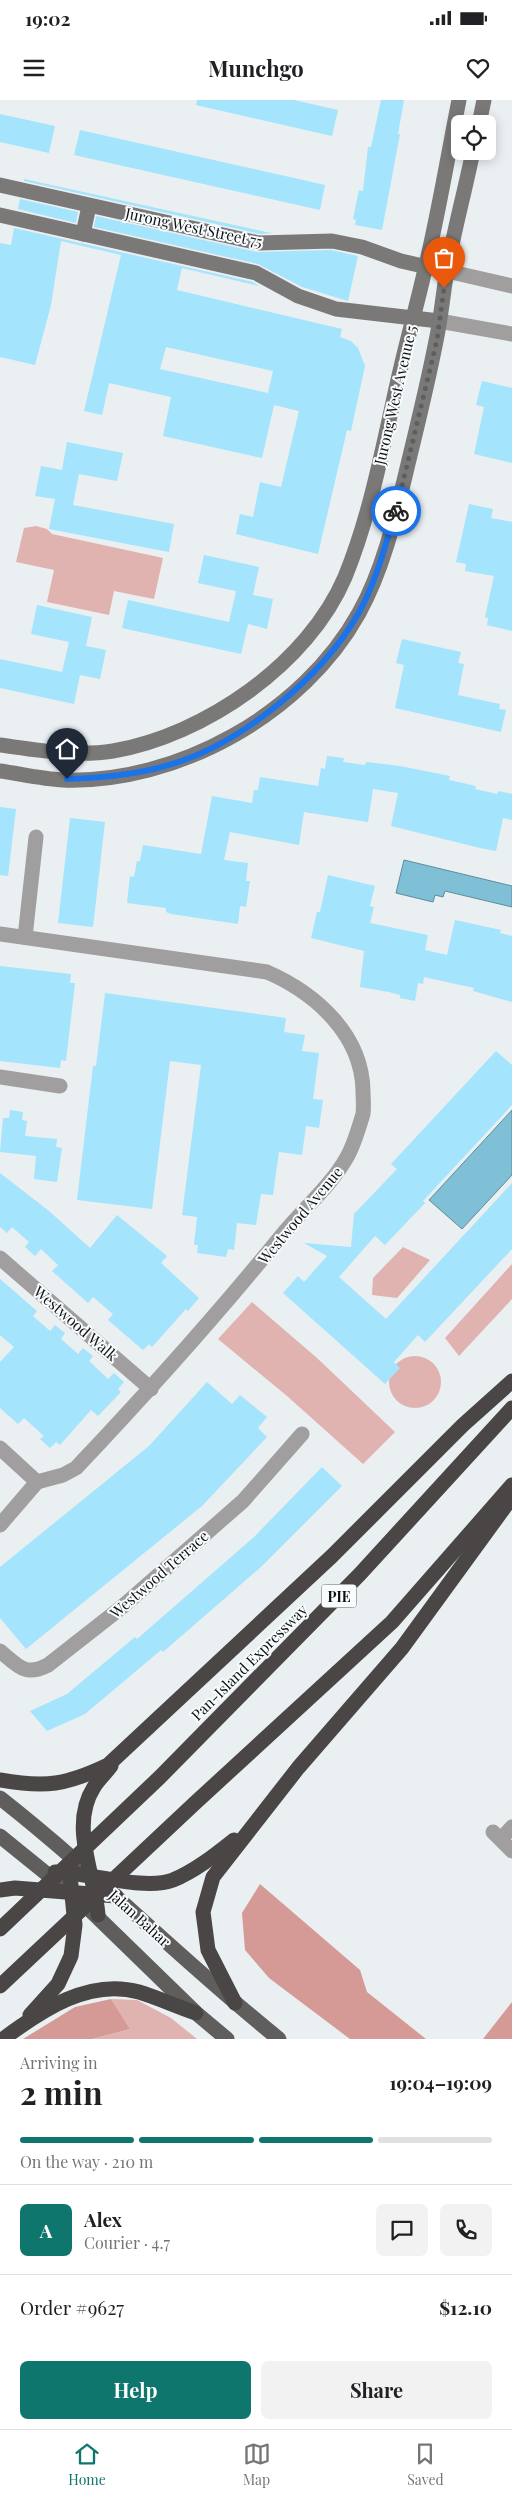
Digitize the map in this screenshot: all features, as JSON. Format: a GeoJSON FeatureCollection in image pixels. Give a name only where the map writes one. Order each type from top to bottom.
{"type":"FeatureCollection","features":[{"type":"Feature","properties":{"kind":"highway"},"geometry":{"type":"LineString","coordinates":[[0,1780],[27,1785],[66,1782],[108,1765],[332,1556],[463,1425],[512,1381]]}},
{"type":"Feature","properties":{"kind":"highway","name":"Pan-Island Expressway"},"geometry":{"type":"LineString","coordinates":[[0,1929],[160,1777],[360,1574],[512,1408]]}},
{"type":"Feature","properties":{"kind":"highway"},"geometry":{"type":"LineString","coordinates":[[0,1986],[392,1622],[512,1485]]}},
{"type":"Feature","properties":{"kind":"highway"},"geometry":{"type":"LineString","coordinates":[[235,2003],[208,1950],[203,1912],[213,1877],[298,1768],[402,1648],[512,1497]]}},
{"type":"Feature","properties":{"kind":"highway"},"geometry":{"type":"LineString","coordinates":[[98,1915],[96,1894],[82,1826],[85,1805],[94,1787],[125,1750]]}},
{"type":"Feature","properties":{"kind":"highway"},"geometry":{"type":"LineString","coordinates":[[45,1872],[71,1872],[147,1883],[171,1880],[218,1852],[251,1827]]}},
{"type":"Feature","properties":{"kind":"highway"},"geometry":{"type":"LineString","coordinates":[[19,2027],[58,1984],[70,1956],[75,1924],[71,1872],[66,1854]]}},
{"type":"Feature","properties":{"kind":"highway"},"geometry":{"type":"LineString","coordinates":[[0,1890],[15,1888],[116,1896]]}},
{"type":"Feature","properties":{"kind":"highway"},"geometry":{"type":"LineString","coordinates":[[3,2039],[60,2002],[106,1987],[139,1992],[196,2013]]}},
{"type":"Feature","properties":{"kind":"main road","name":"Jalan Bahar"},"geometry":{"type":"LineString","coordinates":[[0,1798],[116,1896],[235,2003],[279,2039]]}},
{"type":"Feature","properties":{"kind":"main road","name":"Jalan Bahar"},"geometry":{"type":"LineString","coordinates":[[0,1836],[98,1915],[196,2013],[227,2039]]}},
{"type":"Feature","properties":{"kind":"street","name":"Jurong West Avenue 5"},"geometry":{"type":"LineString","coordinates":[[0,745],[65,753],[112,751],[167,736],[215,713],[258,685],[299,646],[336,594],[355,550],[370,500],[412,318],[426,267],[459,100]]}},
{"type":"Feature","properties":{"kind":"street"},"geometry":{"type":"LineString","coordinates":[[481,115],[484,100]]}},
{"type":"Feature","properties":{"kind":"street","name":"Jurong West Avenue 5"},"geometry":{"type":"LineString","coordinates":[[0,772],[63,780],[122,776],[173,764],[218,744],[276,708],[327,660],[358,614],[380,561],[403,485],[439,321],[447,271],[471,160]]}},
{"type":"Feature","properties":{"kind":"street","name":"Jurong West Street 75"},"geometry":{"type":"LineString","coordinates":[[0,185],[259,243],[332,242],[362,247],[401,261],[447,271]]}},
{"type":"Feature","properties":{"kind":"street"},"geometry":{"type":"LineString","coordinates":[[83,234],[89,206]]}},
{"type":"Feature","properties":{"kind":"street","name":"Jurong West Street 75"},"geometry":{"type":"LineString","coordinates":[[0,215],[256,273],[298,296],[336,309],[439,321]]}},
{"type":"Feature","properties":{"kind":"street"},"geometry":{"type":"LineString","coordinates":[[447,271],[512,286]]}},
{"type":"Feature","properties":{"kind":"street"},"geometry":{"type":"LineString","coordinates":[[439,321],[512,334]]}},
{"type":"Feature","properties":{"kind":"street"},"geometry":{"type":"LineString","coordinates":[[25,937],[36,836]]}},
{"type":"Feature","properties":{"kind":"street","name":"Westwood Avenue"},"geometry":{"type":"LineString","coordinates":[[0,934],[267,972],[292,983],[322,1005],[353,1046],[363,1079],[363,1112],[348,1156],[326,1187],[299,1214],[232,1297],[151,1389],[76,1468],[63,1475],[37,1482]]}},
{"type":"Feature","properties":{"kind":"street"},"geometry":{"type":"LineString","coordinates":[[0,1077],[60,1086]]}},
{"type":"Feature","properties":{"kind":"street","name":"Westwood Walk"},"geometry":{"type":"LineString","coordinates":[[0,1258],[151,1389]]}},
{"type":"Feature","properties":{"kind":"street","name":"Westwood Terrace"},"geometry":{"type":"LineString","coordinates":[[0,1651],[28,1672],[36,1671],[48,1665],[122,1606],[243,1501],[302,1434]]}},
{"type":"Feature","properties":{"kind":"street"},"geometry":{"type":"LineString","coordinates":[[0,1448],[37,1482],[0,1525]]}},
{"type":"Feature","properties":{"kind":"street"},"geometry":{"type":"LineString","coordinates":[[503,1830],[512,1851]]}},
{"type":"Feature","properties":{"kind":"shaded area"},"geometry":{"type":"Polygon","coordinates":[[[36,526],[47,529],[52,534],[163,558],[154,599],[114,591],[109,615],[47,602],[54,570],[16,562],[24,528],[36,526]]]}},
{"type":"Feature","properties":{"kind":"shaded area"},"geometry":{"type":"Polygon","coordinates":[[[403,1247],[430,1260],[397,1298],[372,1295],[373,1278],[403,1247]]]}},
{"type":"Feature","properties":{"kind":"shaded area"},"geometry":{"type":"Polygon","coordinates":[[[512,1264],[512,1299],[459,1356],[445,1338],[512,1264]]]}},
{"type":"Feature","properties":{"kind":"shaded area"},"geometry":{"type":"Polygon","coordinates":[[[252,1302],[317,1358],[395,1432],[363,1464],[287,1396],[218,1339],[252,1302]]]}},
{"type":"Feature","properties":{"kind":"shaded area"},"geometry":{"type":"Polygon","coordinates":[[[415,1356],[425,1358],[433,1364],[439,1372],[441,1382],[439,1392],[433,1400],[425,1406],[415,1408],[405,1406],[397,1400],[391,1392],[389,1382],[391,1372],[397,1364],[405,1358],[415,1356]]]}},
{"type":"Feature","properties":{"kind":"shaded area"},"geometry":{"type":"Polygon","coordinates":[[[260,1884],[360,1970],[367,1992],[426,2039],[350,2039],[269,1978],[245,1950],[242,1913],[260,1884]]]}},
{"type":"Feature","properties":{"kind":"shaded area"},"geometry":{"type":"Polygon","coordinates":[[[111,1999],[137,2000],[171,2018],[197,2039],[92,2039],[130,2029],[111,1999]]]}},
{"type":"Feature","properties":{"kind":"shaded area"},"geometry":{"type":"Polygon","coordinates":[[[111,1999],[130,2029],[92,2039],[23,2039],[75,2007],[111,1999]]]}},
{"type":"Feature","properties":{"kind":"shaded area"},"geometry":{"type":"Polygon","coordinates":[[[512,2002],[512,2039],[483,2039],[512,2002]]]}},
{"type":"Feature","properties":{"kind":"water"},"geometry":{"type":"Polygon","coordinates":[[[404,860],[512,886],[512,907],[445,891],[443,897],[435,895],[433,902],[396,893],[404,860]]]}},
{"type":"Feature","properties":{"kind":"water"},"geometry":{"type":"Polygon","coordinates":[[[512,1110],[512,1175],[462,1229],[429,1200],[512,1110]]]}},
{"type":"Feature","properties":{"kind":"building"},"geometry":{"type":"Polygon","coordinates":[[[197,100],[294,100],[338,110],[332,136],[196,105],[197,100]]]}},
{"type":"Feature","properties":{"kind":"building"},"geometry":{"type":"Polygon","coordinates":[[[381,100],[404,100],[398,134],[400,134],[382,230],[355,225],[356,220],[353,219],[359,190],[363,191],[368,147],[371,147],[381,100]]]}},
{"type":"Feature","properties":{"kind":"building"},"geometry":{"type":"Polygon","coordinates":[[[0,114],[55,126],[49,153],[0,142],[0,114]]]}},
{"type":"Feature","properties":{"kind":"building"},"geometry":{"type":"Polygon","coordinates":[[[80,130],[325,185],[320,210],[74,155],[80,130]]]}},
{"type":"Feature","properties":{"kind":"building"},"geometry":{"type":"Polygon","coordinates":[[[24,179],[272,233],[260,234],[24,181],[24,179]]]}},
{"type":"Feature","properties":{"kind":"building"},"geometry":{"type":"Polygon","coordinates":[[[20,199],[78,212],[76,223],[18,209],[20,199]]]}},
{"type":"Feature","properties":{"kind":"building"},"geometry":{"type":"Polygon","coordinates":[[[96,216],[257,252],[331,250],[358,256],[348,301],[302,287],[258,264],[94,227],[96,216]]]}},
{"type":"Feature","properties":{"kind":"building"},"geometry":{"type":"Polygon","coordinates":[[[14,228],[253,282],[259,286],[182,268],[177,290],[342,329],[340,337],[351,341],[358,348],[365,366],[351,431],[347,430],[318,554],[236,534],[240,514],[253,517],[260,482],[281,487],[299,411],[274,405],[262,458],[163,436],[171,397],[109,383],[102,415],[84,411],[121,255],[61,241],[51,305],[35,365],[0,357],[0,243],[11,245],[14,228]],[[166,347],[160,369],[268,393],[273,371],[166,347]]]}},
{"type":"Feature","properties":{"kind":"building"},"geometry":{"type":"Polygon","coordinates":[[[482,381],[512,388],[512,463],[474,454],[484,407],[476,405],[482,381]]]}},
{"type":"Feature","properties":{"kind":"building"},"geometry":{"type":"Polygon","coordinates":[[[67,442],[123,453],[117,481],[79,474],[73,505],[174,524],[169,552],[49,529],[55,499],[35,496],[41,466],[62,470],[67,442]]]}},
{"type":"Feature","properties":{"kind":"building"},"geometry":{"type":"Polygon","coordinates":[[[469,504],[493,509],[491,518],[512,522],[512,631],[487,625],[488,618],[485,617],[494,576],[465,571],[466,564],[456,562],[469,504]]]}},
{"type":"Feature","properties":{"kind":"building"},"geometry":{"type":"Polygon","coordinates":[[[204,555],[259,567],[253,595],[273,599],[267,629],[248,624],[241,654],[122,628],[128,600],[229,622],[236,591],[198,583],[204,555]]]}},
{"type":"Feature","properties":{"kind":"building"},"geometry":{"type":"Polygon","coordinates":[[[37,605],[92,617],[86,646],[106,650],[100,679],[80,675],[74,704],[0,688],[0,659],[62,672],[69,642],[31,634],[37,605]]]}},
{"type":"Feature","properties":{"kind":"building"},"geometry":{"type":"Polygon","coordinates":[[[402,639],[461,652],[458,663],[464,664],[458,695],[500,704],[499,709],[506,710],[501,732],[395,708],[404,665],[396,663],[402,639]]]}},
{"type":"Feature","properties":{"kind":"building"},"geometry":{"type":"Polygon","coordinates":[[[327,756],[344,758],[343,762],[365,765],[366,762],[400,766],[450,776],[449,780],[476,786],[475,789],[497,794],[498,791],[512,794],[512,820],[503,818],[496,851],[480,848],[391,826],[398,793],[373,789],[368,822],[304,812],[299,845],[230,832],[224,860],[248,863],[246,881],[250,881],[246,907],[240,906],[238,924],[171,914],[166,912],[166,908],[127,903],[130,876],[134,877],[143,845],[201,854],[212,796],[252,803],[254,790],[258,790],[260,777],[318,786],[321,768],[325,769],[327,756]]]}},
{"type":"Feature","properties":{"kind":"building"},"geometry":{"type":"Polygon","coordinates":[[[0,807],[16,809],[8,876],[0,875],[0,807]]]}},
{"type":"Feature","properties":{"kind":"building"},"geometry":{"type":"Polygon","coordinates":[[[70,818],[105,822],[93,927],[58,923],[70,818]]]}},
{"type":"Feature","properties":{"kind":"building"},"geometry":{"type":"Polygon","coordinates":[[[328,875],[375,886],[370,906],[374,907],[370,923],[428,935],[425,950],[447,955],[455,920],[501,930],[500,933],[512,936],[512,1002],[473,991],[474,988],[424,977],[423,984],[418,983],[415,1001],[400,998],[400,995],[389,992],[360,987],[364,951],[311,938],[317,912],[320,912],[328,875]]]}},
{"type":"Feature","properties":{"kind":"building"},"geometry":{"type":"Polygon","coordinates":[[[0,966],[71,974],[70,983],[75,983],[66,1061],[61,1060],[60,1068],[0,1061],[0,966]]]}},
{"type":"Feature","properties":{"kind":"building"},"geometry":{"type":"Polygon","coordinates":[[[105,993],[286,1018],[284,1032],[305,1035],[302,1051],[319,1053],[313,1099],[323,1100],[319,1128],[306,1126],[302,1155],[279,1152],[273,1195],[261,1194],[256,1225],[237,1223],[234,1250],[228,1249],[226,1257],[197,1253],[198,1245],[194,1245],[197,1217],[182,1215],[201,1065],[170,1061],[152,1209],[77,1200],[93,1066],[96,1066],[105,993]]]}},
{"type":"Feature","properties":{"kind":"building"},"geometry":{"type":"Polygon","coordinates":[[[496,1051],[512,1065],[512,1105],[385,1245],[375,1236],[339,1277],[386,1319],[512,1183],[512,1249],[425,1342],[418,1335],[394,1362],[400,1368],[385,1384],[283,1293],[298,1276],[304,1282],[327,1256],[304,1243],[351,1247],[354,1214],[397,1169],[391,1164],[496,1051]]]}},
{"type":"Feature","properties":{"kind":"building"},"geometry":{"type":"Polygon","coordinates":[[[10,1110],[23,1112],[22,1120],[27,1121],[25,1136],[57,1139],[56,1147],[62,1148],[57,1182],[34,1179],[36,1156],[0,1152],[3,1118],[9,1118],[10,1110]]]}},
{"type":"Feature","properties":{"kind":"building"},"geometry":{"type":"Polygon","coordinates":[[[0,1173],[49,1211],[90,1248],[117,1215],[167,1256],[161,1263],[199,1298],[188,1311],[186,1309],[152,1347],[149,1344],[143,1350],[108,1320],[113,1314],[93,1297],[88,1303],[52,1271],[58,1265],[41,1249],[35,1256],[25,1247],[29,1242],[12,1227],[7,1233],[0,1227],[0,1173]]]}},
{"type":"Feature","properties":{"kind":"building"},"geometry":{"type":"Polygon","coordinates":[[[0,1279],[37,1311],[33,1316],[50,1331],[55,1325],[65,1333],[61,1339],[78,1354],[83,1348],[93,1356],[89,1361],[108,1379],[114,1373],[124,1382],[118,1389],[121,1392],[98,1416],[91,1410],[60,1445],[56,1442],[50,1448],[40,1439],[44,1436],[24,1418],[18,1424],[0,1408],[0,1362],[14,1347],[0,1335],[0,1279]]]}},
{"type":"Feature","properties":{"kind":"building"},"geometry":{"type":"Polygon","coordinates":[[[207,1382],[232,1404],[240,1395],[267,1417],[258,1428],[267,1437],[202,1506],[26,1649],[0,1618],[0,1567],[149,1446],[207,1382]]]}},
{"type":"Feature","properties":{"kind":"building"},"geometry":{"type":"Polygon","coordinates":[[[322,1467],[342,1486],[261,1567],[163,1652],[161,1650],[85,1714],[47,1731],[30,1711],[67,1694],[135,1637],[137,1639],[254,1537],[322,1467]]]}},
{"type":"Feature","properties":{"kind":"way so far"},"geometry":{"type":"LineString","coordinates":[[396,511],[437,340],[444,288]]}},
{"type":"Feature","properties":{"kind":"route"},"geometry":{"type":"LineString","coordinates":[[67,779],[122,776],[173,764],[218,744],[276,708],[327,660],[358,614],[370,590],[396,511]]}}]}
